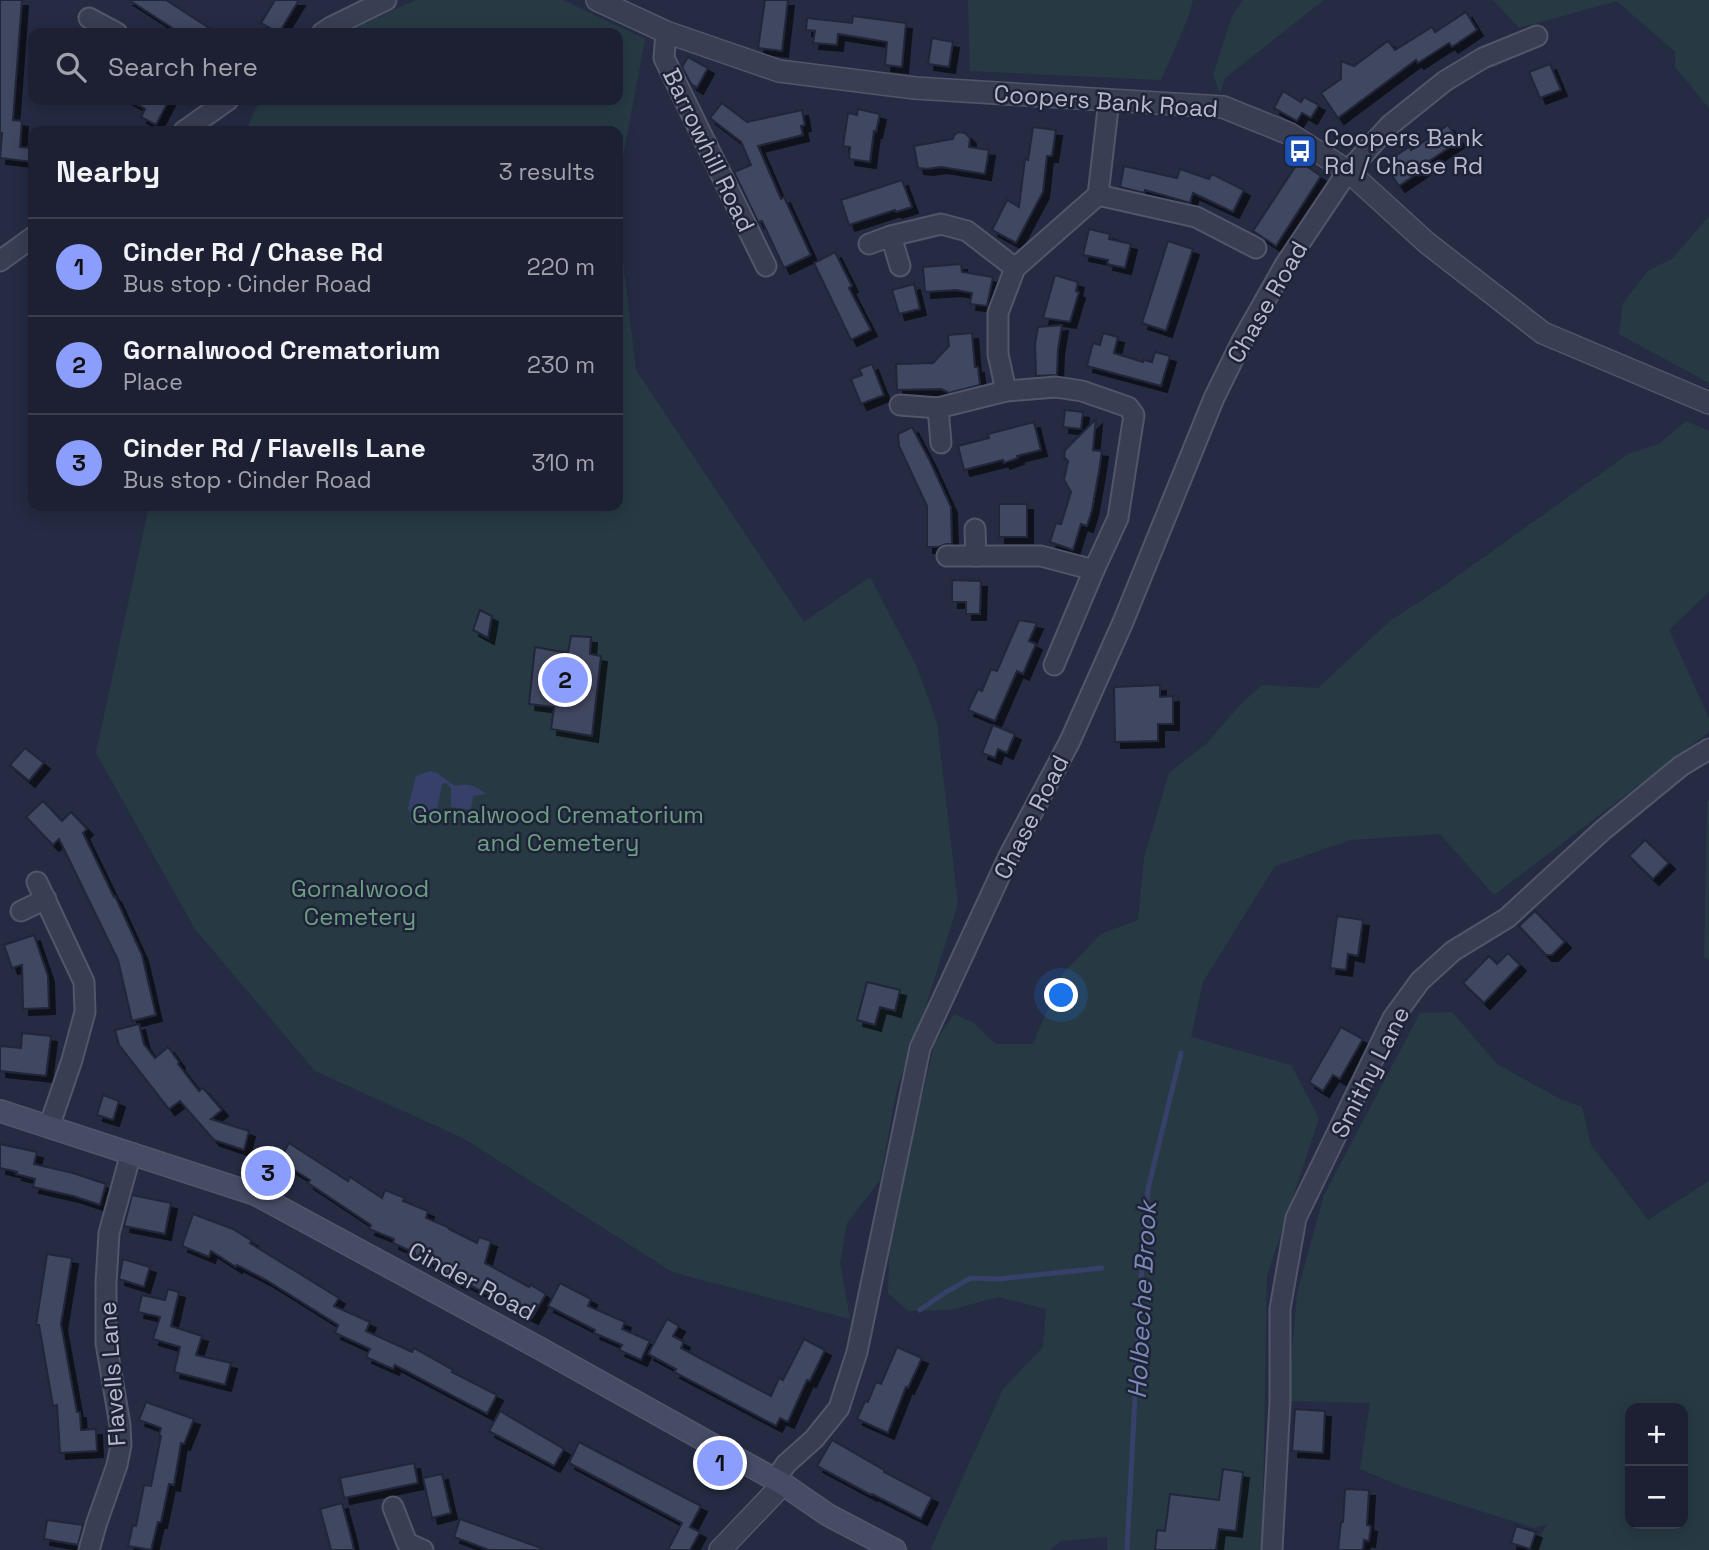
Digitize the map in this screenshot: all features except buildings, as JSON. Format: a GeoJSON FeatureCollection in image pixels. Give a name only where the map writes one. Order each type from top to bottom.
{"type":"FeatureCollection","features":[{"type":"Feature","properties":{"kind":"main road","name":"Cinder Road"},"geometry":{"type":"LineString","coordinates":[[0,1111],[255,1194],[541,1349],[779,1482],[828,1515],[895,1550]]}},
{"type":"Feature","properties":{"kind":"street"},"geometry":{"type":"LineString","coordinates":[[330,28],[386,0]]}},
{"type":"Feature","properties":{"kind":"street","name":"Coopers Bank Road"},"geometry":{"type":"LineString","coordinates":[[597,0],[666,32],[779,71],[915,88],[1223,107],[1290,134],[1348,171],[1427,243],[1543,333],[1705,401]]}},
{"type":"Feature","properties":{"kind":"street"},"geometry":{"type":"LineString","coordinates":[[89,18],[108,28]]}},
{"type":"Feature","properties":{"kind":"street","name":"Barrowhill Road"},"geometry":{"type":"LineString","coordinates":[[666,32],[664,58],[766,265]]}},
{"type":"Feature","properties":{"kind":"street","name":"Chase Road"},"geometry":{"type":"LineString","coordinates":[[779,1482],[786,1464],[814,1439],[839,1408],[857,1352],[920,1048],[1008,858],[1070,741],[1133,598],[1214,398],[1241,343],[1285,265],[1348,171],[1390,125],[1445,81],[1483,58],[1537,36]]}},
{"type":"Feature","properties":{"kind":"street"},"geometry":{"type":"LineString","coordinates":[[1006,391],[998,354],[998,313],[1015,268],[1098,195],[1109,100]]}},
{"type":"Feature","properties":{"kind":"street"},"geometry":{"type":"LineString","coordinates":[[191,126],[221,105]]}},
{"type":"Feature","properties":{"kind":"street"},"geometry":{"type":"LineString","coordinates":[[1098,195],[1196,217],[1256,248]]}},
{"type":"Feature","properties":{"kind":"street"},"geometry":{"type":"LineString","coordinates":[[869,244],[941,224],[967,231],[1015,268]]}},
{"type":"Feature","properties":{"kind":"street"},"geometry":{"type":"LineString","coordinates":[[891,236],[900,266]]}},
{"type":"Feature","properties":{"kind":"street"},"geometry":{"type":"LineString","coordinates":[[0,261],[28,241]]}},
{"type":"Feature","properties":{"kind":"street"},"geometry":{"type":"LineString","coordinates":[[900,405],[937,408],[1006,391],[1056,387],[1082,391],[1128,407],[1134,415],[1118,519],[1054,665]]}},
{"type":"Feature","properties":{"kind":"street"},"geometry":{"type":"LineString","coordinates":[[937,408],[941,443]]}},
{"type":"Feature","properties":{"kind":"street"},"geometry":{"type":"LineString","coordinates":[[975,529],[976,556]]}},
{"type":"Feature","properties":{"kind":"street"},"geometry":{"type":"LineString","coordinates":[[947,556],[1041,556],[1094,570]]}},
{"type":"Feature","properties":{"kind":"street","name":"Smithy Lane"},"geometry":{"type":"LineString","coordinates":[[1272,1550],[1280,1402],[1280,1309],[1296,1217],[1393,1018],[1420,981],[1453,951],[1507,918],[1603,830],[1681,766],[1709,749]]}},
{"type":"Feature","properties":{"kind":"street"},"geometry":{"type":"LineString","coordinates":[[22,911],[42,891],[84,982],[85,1012],[49,1127]]}},
{"type":"Feature","properties":{"kind":"street","name":"Flavells Lane"},"geometry":{"type":"LineString","coordinates":[[89,1550],[121,1445],[106,1343],[106,1283],[109,1233],[131,1153]]}},
{"type":"Feature","properties":{"kind":"street"},"geometry":{"type":"LineString","coordinates":[[720,1550],[779,1482]]}},
{"type":"Feature","properties":{"kind":"street"},"geometry":{"type":"LineString","coordinates":[[393,1507],[407,1544],[424,1550]]}},
{"type":"Feature","properties":{"kind":"green space"},"geometry":{"type":"Polygon","coordinates":[[[416,0],[563,0],[622,28],[354,28],[416,0]]]}},
{"type":"Feature","properties":{"kind":"green space"},"geometry":{"type":"Polygon","coordinates":[[[968,0],[1193,0],[1161,80],[970,71],[968,0]]]}},
{"type":"Feature","properties":{"kind":"green space"},"geometry":{"type":"Polygon","coordinates":[[[1243,0],[1324,0],[1225,78],[1220,93],[1213,75],[1232,16],[1243,0]]]}},
{"type":"Feature","properties":{"kind":"green space"},"geometry":{"type":"Polygon","coordinates":[[[1493,0],[1709,0],[1709,108],[1675,67],[1675,52],[1617,1],[1519,28],[1493,0]]]}},
{"type":"Feature","properties":{"kind":"green space"},"geometry":{"type":"Polygon","coordinates":[[[623,29],[645,39],[623,157],[623,126],[247,126],[258,105],[623,105],[623,29]]]}},
{"type":"Feature","properties":{"kind":"green space"},"geometry":{"type":"Polygon","coordinates":[[[1709,216],[1709,383],[1619,334],[1623,303],[1649,270],[1673,258],[1709,216]]]}},
{"type":"Feature","properties":{"kind":"green space","name":"Gornalwood Crematorium and Cemetery"},"geometry":{"type":"Polygon","coordinates":[[[623,261],[636,370],[804,622],[870,577],[917,667],[937,723],[958,904],[897,1088],[880,1180],[847,1223],[840,1263],[850,1319],[672,1272],[465,1139],[315,1071],[195,929],[96,753],[148,511],[623,511],[623,261]]]}},
{"type":"Feature","properties":{"kind":"green space"},"geometry":{"type":"Polygon","coordinates":[[[1686,421],[1709,431],[1709,592],[1669,630],[1709,718],[1709,732],[1494,895],[1440,834],[1351,840],[1275,866],[1203,982],[1191,1037],[1291,1065],[1319,1118],[1267,1276],[1262,1550],[1107,1550],[1107,1537],[1061,1541],[1050,1550],[931,1548],[1003,1389],[1043,1347],[1046,1309],[998,1297],[950,1310],[908,1311],[888,1293],[890,1229],[935,1042],[954,1014],[974,1023],[995,1044],[1033,1044],[1062,974],[1101,934],[1138,920],[1144,858],[1169,773],[1207,743],[1242,703],[1262,685],[1318,688],[1390,621],[1448,583],[1628,454],[1659,444],[1686,421]]]}},
{"type":"Feature","properties":{"kind":"green space"},"geometry":{"type":"Polygon","coordinates":[[[1709,800],[1709,960],[1704,957],[1709,800]]]}},
{"type":"Feature","properties":{"kind":"green space"},"geometry":{"type":"Polygon","coordinates":[[[1452,1012],[1497,1064],[1560,1099],[1582,1107],[1591,1145],[1648,1220],[1709,1181],[1709,1550],[1530,1550],[1548,1524],[1535,1528],[1401,1486],[1360,1469],[1370,1403],[1288,1401],[1297,1293],[1324,1195],[1420,1013],[1452,1012]]]}},
{"type":"Feature","properties":{"kind":"water"},"geometry":{"type":"Polygon","coordinates":[[[430,771],[455,786],[471,786],[486,794],[473,796],[471,810],[451,807],[451,788],[446,783],[442,784],[435,822],[413,824],[410,822],[408,808],[416,776],[430,771]]]}},
{"type":"Feature","properties":{"kind":"waterway","name":"Holbeche Brook"},"geometry":{"type":"LineString","coordinates":[[1127,1550],[1148,1189],[1181,1053]]}},
{"type":"Feature","properties":{"kind":"waterway"},"geometry":{"type":"LineString","coordinates":[[920,1310],[971,1278],[998,1279],[1102,1268]]}},
{"type":"Feature","properties":{"kind":"place","name":"Coopers Bank Rd / Chase Rd"},"geometry":{"type":"Point","coordinates":[1300,151]}},
{"type":"Feature","properties":{"kind":"place","name":"Gornalwood Crematorium"},"geometry":{"type":"Point","coordinates":[565,680]}},
{"type":"Feature","properties":{"kind":"place","name":"Cinder Rd / Flavells Lane"},"geometry":{"type":"Point","coordinates":[268,1173]}},
{"type":"Feature","properties":{"kind":"place","name":"Cinder Rd / Chase Rd"},"geometry":{"type":"Point","coordinates":[720,1463]}},
{"type":"Feature","properties":{"kind":"park label","name":"Gornalwood Cemetery"},"geometry":{"type":"Point","coordinates":[360,902]}}]}
